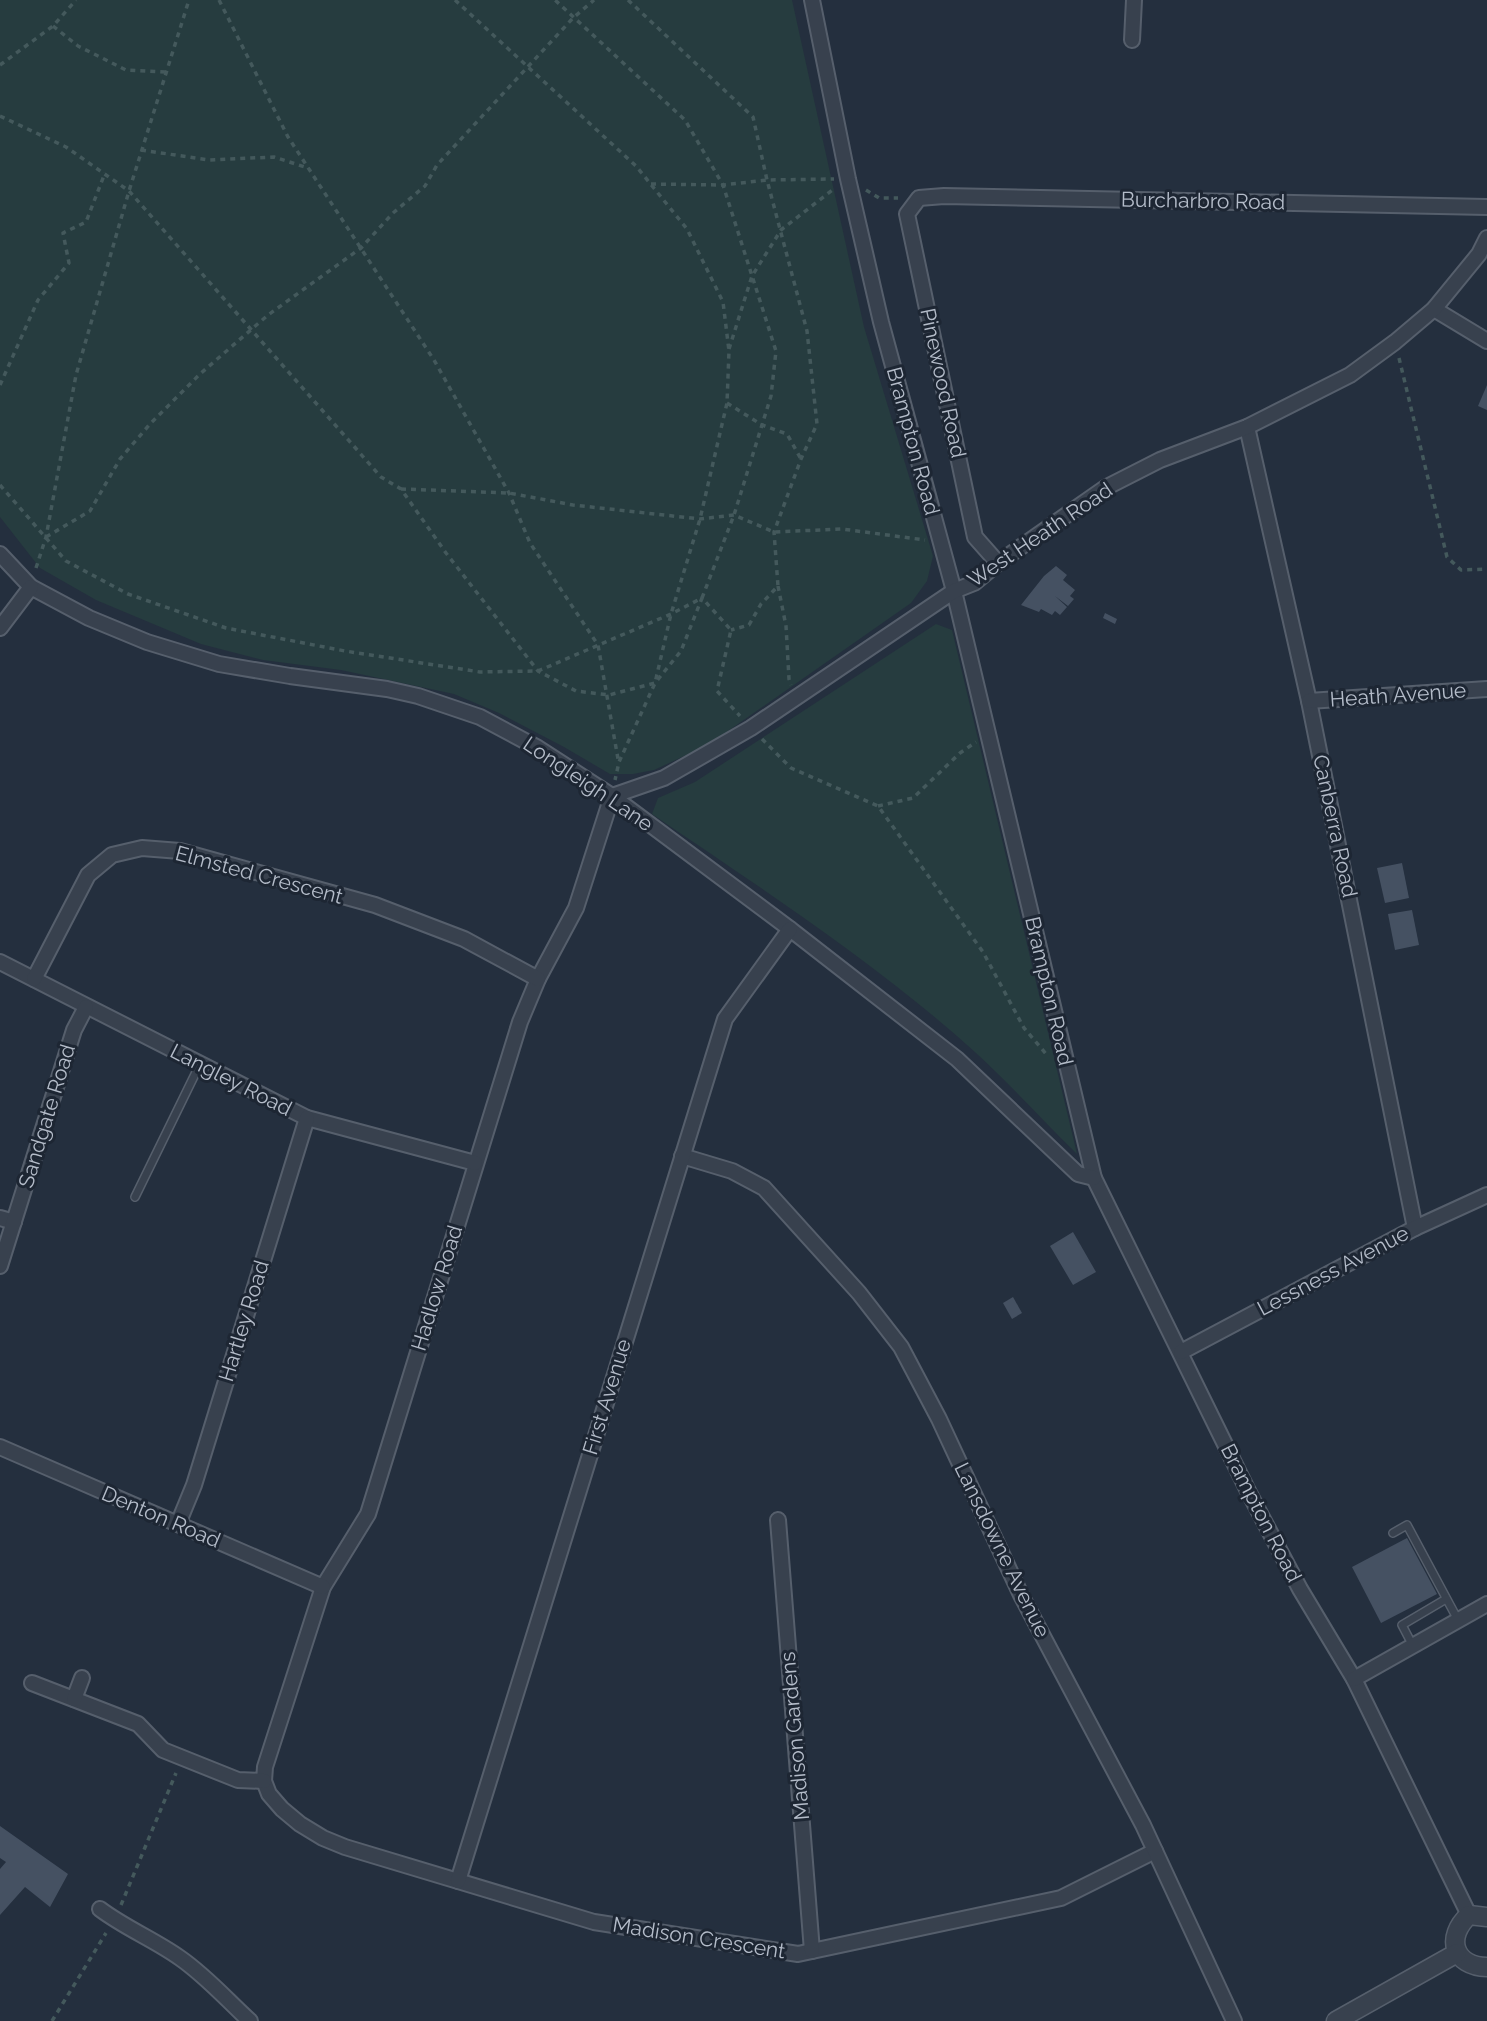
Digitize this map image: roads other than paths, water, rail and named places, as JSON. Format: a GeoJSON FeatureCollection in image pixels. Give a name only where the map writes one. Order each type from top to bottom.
{"type":"FeatureCollection","features":[{"type":"Feature","properties":{"kind":"street","name":"Brampton Road"},"geometry":{"type":"LineString","coordinates":[[811,0],[881,322],[954,591],[1094,1178],[1248,1491],[1300,1589],[1354,1679],[1478,1916],[1461,1922],[1456,1934],[1457,1953]]}},
{"type":"Feature","properties":{"kind":"street"},"geometry":{"type":"LineString","coordinates":[[1132,40],[1134,0]]}},
{"type":"Feature","properties":{"kind":"street","name":"Burcharbro Road"},"geometry":{"type":"LineString","coordinates":[[919,198],[944,196],[1487,206]]}},
{"type":"Feature","properties":{"kind":"street","name":"Pinewood Road"},"geometry":{"type":"LineString","coordinates":[[919,198],[907,214],[975,537],[998,563]]}},
{"type":"Feature","properties":{"kind":"street","name":"West Heath Road"},"geometry":{"type":"LineString","coordinates":[[612,796],[664,778],[751,728],[954,591],[974,583],[998,563],[1105,488],[1160,460],[1247,426],[1350,375],[1434,309],[1479,254],[1487,238]]}},
{"type":"Feature","properties":{"kind":"street"},"geometry":{"type":"LineString","coordinates":[[1434,309],[1487,341]]}},
{"type":"Feature","properties":{"kind":"street","name":"Canberra Road"},"geometry":{"type":"LineString","coordinates":[[1247,426],[1309,701],[1415,1228]]}},
{"type":"Feature","properties":{"kind":"street","name":"Longleigh Lane"},"geometry":{"type":"LineString","coordinates":[[0,554],[31,587],[89,618],[147,642],[253,670],[387,689],[449,705],[480,717],[538,748],[612,796],[790,929],[957,1059],[1078,1174],[1094,1178]]}},
{"type":"Feature","properties":{"kind":"street"},"geometry":{"type":"LineString","coordinates":[[0,628],[31,587]]}},
{"type":"Feature","properties":{"kind":"street","name":"Heath Avenue"},"geometry":{"type":"LineString","coordinates":[[1309,701],[1487,689]]}},
{"type":"Feature","properties":{"kind":"street","name":"Hadlow Road"},"geometry":{"type":"LineString","coordinates":[[264,1781],[269,1756],[323,1587],[334,1565],[359,1530],[371,1505],[520,1022],[538,979],[576,908],[612,796]]}},
{"type":"Feature","properties":{"kind":"street","name":"Elmsted Crescent"},"geometry":{"type":"LineString","coordinates":[[34,979],[88,874],[112,855],[142,848],[180,851],[375,905],[464,939],[538,979]]}},
{"type":"Feature","properties":{"kind":"street","name":"First Avenue"},"geometry":{"type":"LineString","coordinates":[[458,1881],[725,1019],[790,929]]}},
{"type":"Feature","properties":{"kind":"street","name":"Langley Road"},"geometry":{"type":"LineString","coordinates":[[0,962],[307,1118],[475,1163]]}},
{"type":"Feature","properties":{"kind":"street","name":"Sandgate Road"},"geometry":{"type":"LineString","coordinates":[[0,1266],[7,1220],[74,1030],[86,1007]]}},
{"type":"Feature","properties":{"kind":"street","name":"Hartley Road"},"geometry":{"type":"LineString","coordinates":[[178,1524],[194,1485],[307,1118]]}},
{"type":"Feature","properties":{"kind":"street","name":"Lansdowne Avenue"},"geometry":{"type":"LineString","coordinates":[[682,1156],[732,1171],[764,1188],[859,1293],[901,1348],[939,1419],[1021,1595],[1156,1852],[1234,2021]]}},
{"type":"Feature","properties":{"kind":"street","name":"Lessness Avenue"},"geometry":{"type":"LineString","coordinates":[[1181,1352],[1415,1228],[1487,1195]]}},
{"type":"Feature","properties":{"kind":"street","name":"Denton Road"},"geometry":{"type":"LineString","coordinates":[[0,1447],[323,1587]]}},
{"type":"Feature","properties":{"kind":"street","name":"Madison Gardens"},"geometry":{"type":"LineString","coordinates":[[778,1520],[812,1951]]}},
{"type":"Feature","properties":{"kind":"street"},"geometry":{"type":"LineString","coordinates":[[1354,1679],[1487,1604]]}},
{"type":"Feature","properties":{"kind":"street"},"geometry":{"type":"LineString","coordinates":[[74,1699],[82,1678]]}},
{"type":"Feature","properties":{"kind":"street"},"geometry":{"type":"LineString","coordinates":[[32,1683],[138,1724],[163,1750],[238,1780],[264,1781]]}},
{"type":"Feature","properties":{"kind":"street","name":"Madison Crescent"},"geometry":{"type":"LineString","coordinates":[[264,1781],[269,1794],[300,1824],[345,1847],[594,1922],[798,1954],[1061,1898],[1156,1852]]}},
{"type":"Feature","properties":{"kind":"street"},"geometry":{"type":"LineString","coordinates":[[100,1909],[180,1958],[210,1982],[250,2021]]}},
{"type":"Feature","properties":{"kind":"street"},"geometry":{"type":"LineString","coordinates":[[1336,2021],[1457,1953],[1473,1965],[1487,1967]]}},
{"type":"Feature","properties":{"kind":"lane"},"geometry":{"type":"LineString","coordinates":[[135,1197],[200,1064]]}},
{"type":"Feature","properties":{"kind":"lane"},"geometry":{"type":"LineString","coordinates":[[1393,1533],[1407,1525],[1458,1620]]}},
{"type":"Feature","properties":{"kind":"lane"},"geometry":{"type":"LineString","coordinates":[[1413,1646],[1402,1625],[1446,1600]]}}]}
